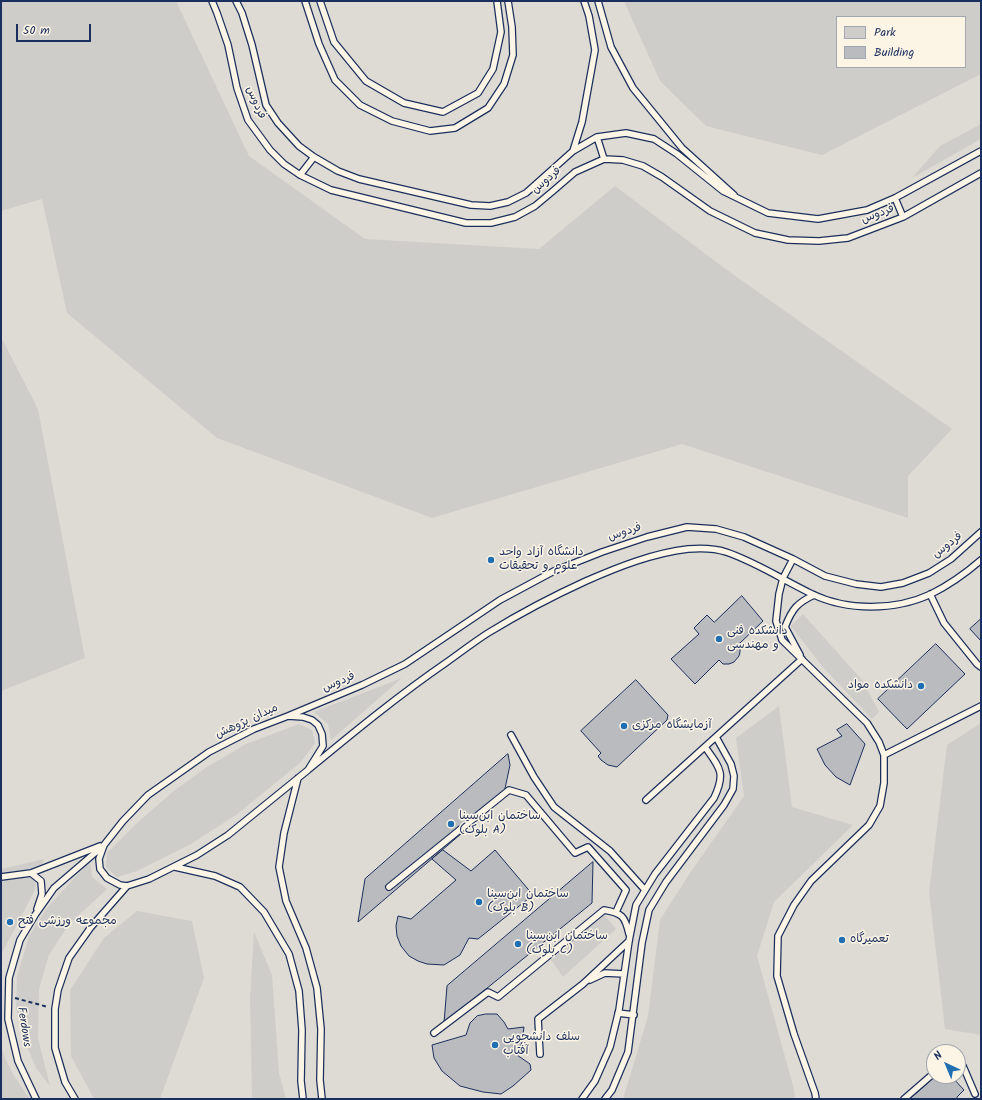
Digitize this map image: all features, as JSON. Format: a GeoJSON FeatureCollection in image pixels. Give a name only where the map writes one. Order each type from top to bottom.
{"type":"FeatureCollection","features":[{"type":"Feature","properties":{"kind":"lane","name":"فردوس"},"geometry":{"type":"LineString","coordinates":[[212,1],[218,13],[228,45],[237,88],[248,120],[270,150],[284,164],[331,190],[466,223],[491,223],[514,217],[535,206],[574,172],[604,160],[623,160],[643,166],[662,177],[710,211],[755,233],[788,240],[818,241],[848,238],[903,217],[981,174]]}},
{"type":"Feature","properties":{"kind":"lane","name":"فردوس"},"geometry":{"type":"LineString","coordinates":[[236,1],[242,13],[252,45],[266,105],[278,124],[299,146],[338,171],[359,179],[471,205],[490,206],[508,202],[526,193],[573,151],[597,137],[626,133],[654,140],[677,154],[723,191],[768,213],[818,219],[868,210],[895,198],[981,151]]}},
{"type":"Feature","properties":{"kind":"lane"},"geometry":{"type":"LineString","coordinates":[[305,1],[319,44],[335,80],[360,105],[392,121],[430,131],[455,128],[488,108],[504,84],[512,56],[512,27],[508,1]]}},
{"type":"Feature","properties":{"kind":"lane"},"geometry":{"type":"LineString","coordinates":[[320,1],[334,42],[366,81],[404,103],[443,112],[478,93],[493,68],[501,32],[497,1]]}},
{"type":"Feature","properties":{"kind":"lane"},"geometry":{"type":"LineString","coordinates":[[573,151],[582,122],[595,50],[589,16],[584,1]]}},
{"type":"Feature","properties":{"kind":"lane"},"geometry":{"type":"LineString","coordinates":[[598,1],[611,47],[633,88],[682,148],[739,199]]}},
{"type":"Feature","properties":{"kind":"lane"},"geometry":{"type":"LineString","coordinates":[[597,137],[604,160]]}},
{"type":"Feature","properties":{"kind":"lane"},"geometry":{"type":"LineString","coordinates":[[300,174],[314,157]]}},
{"type":"Feature","properties":{"kind":"lane"},"geometry":{"type":"LineString","coordinates":[[895,198],[903,217]]}},
{"type":"Feature","properties":{"kind":"lane","name":"فردوس"},"geometry":{"type":"LineString","coordinates":[[288,716],[362,686],[405,664],[500,600],[554,570],[647,537],[687,527],[716,528],[744,537],[793,559],[825,576],[856,584],[881,587],[902,583],[929,573],[952,559],[981,532]]}},
{"type":"Feature","properties":{"kind":"lane"},"geometry":{"type":"LineString","coordinates":[[308,770],[380,710],[488,633],[564,591],[610,570],[649,557],[708,548],[725,552],[783,578],[814,595],[850,606],[878,607],[908,602],[930,594],[963,575],[981,560]]}},
{"type":"Feature","properties":{"kind":"lane"},"geometry":{"type":"LineString","coordinates":[[793,559],[783,578],[776,621],[782,640],[867,723],[879,742],[884,755],[884,783],[880,806],[869,825],[811,881],[794,905],[778,936],[777,976],[794,1034],[816,1099]]}},
{"type":"Feature","properties":{"kind":"lane"},"geometry":{"type":"LineString","coordinates":[[930,594],[944,623],[981,667]]}},
{"type":"Feature","properties":{"kind":"lane"},"geometry":{"type":"LineString","coordinates":[[802,659],[785,626],[790,615],[800,601],[814,595]]}},
{"type":"Feature","properties":{"kind":"lane"},"geometry":{"type":"LineString","coordinates":[[646,800],[802,659]]}},
{"type":"Feature","properties":{"kind":"lane"},"geometry":{"type":"LineString","coordinates":[[884,755],[981,706]]}},
{"type":"Feature","properties":{"kind":"lane","name":"میدان پژوهش"},"geometry":{"type":"LineString","coordinates":[[288,716],[303,717],[312,720],[318,725],[322,734],[324,746],[308,770],[228,835],[197,856],[149,880],[127,886],[120,885],[107,878],[100,869],[99,859],[104,845],[123,821],[148,795],[209,752],[254,730],[288,716]]}},
{"type":"Feature","properties":{"kind":"lane"},"geometry":{"type":"LineString","coordinates":[[511,735],[534,777],[554,807],[610,851],[645,890]]}},
{"type":"Feature","properties":{"kind":"lane"},"geometry":{"type":"LineString","coordinates":[[605,1099],[612,1090],[628,1052],[634,1015],[642,943],[649,910],[666,882],[724,805],[733,790],[734,776],[731,764],[716,737]]}},
{"type":"Feature","properties":{"kind":"lane"},"geometry":{"type":"LineString","coordinates":[[582,1099],[595,1081],[610,1047],[618,1013],[629,939],[636,906],[655,874],[714,798],[720,786],[719,767],[705,747]]}},
{"type":"Feature","properties":{"kind":"lane"},"geometry":{"type":"LineString","coordinates":[[299,777],[284,833],[279,867],[286,901],[306,948],[317,988],[321,1029],[320,1080],[322,1099]]}},
{"type":"Feature","properties":{"kind":"lane"},"geometry":{"type":"LineString","coordinates":[[389,887],[509,790],[526,795],[575,853],[588,847],[591,836]]}},
{"type":"Feature","properties":{"kind":"lane"},"geometry":{"type":"LineString","coordinates":[[1,876],[31,873],[104,845]]}},
{"type":"Feature","properties":{"kind":"lane","name":"Ferdows"},"geometry":{"type":"LineString","coordinates":[[36,1099],[18,1062],[8,1019],[9,978],[20,940],[54,888],[104,845]]}},
{"type":"Feature","properties":{"kind":"lane"},"geometry":{"type":"LineString","coordinates":[[588,847],[626,890],[616,912]]}},
{"type":"Feature","properties":{"kind":"lane"},"geometry":{"type":"LineString","coordinates":[[175,867],[215,876],[240,887],[264,912],[289,954],[299,991],[302,1030],[301,1081],[303,1099]]}},
{"type":"Feature","properties":{"kind":"lane"},"geometry":{"type":"LineString","coordinates":[[31,873],[41,881],[42,894],[35,915]]}},
{"type":"Feature","properties":{"kind":"lane"},"geometry":{"type":"LineString","coordinates":[[75,1099],[65,1082],[55,1048],[55,1009],[58,990],[69,958],[91,927],[127,886]]}},
{"type":"Feature","properties":{"kind":"lane"},"geometry":{"type":"LineString","coordinates":[[434,1034],[488,992],[498,997],[604,910],[616,912],[626,920],[629,939]]}},
{"type":"Feature","properties":{"kind":"lane"},"geometry":{"type":"LineString","coordinates":[[540,1054],[538,1019],[583,984],[629,939]]}},
{"type":"Feature","properties":{"kind":"lane"},"geometry":{"type":"LineString","coordinates":[[583,984],[605,974],[624,974]]}},
{"type":"Feature","properties":{"kind":"lane"},"geometry":{"type":"LineString","coordinates":[[618,1013],[634,1015]]}},
{"type":"Feature","properties":{"kind":"lane"},"geometry":{"type":"LineString","coordinates":[[966,1073],[975,1094]]}},
{"type":"Feature","properties":{"kind":"lane"},"geometry":{"type":"LineString","coordinates":[[904,1099],[926,1080]]}},
{"type":"Feature","properties":{"kind":"path"},"geometry":{"type":"LineString","coordinates":[[8,996],[55,1009]]}},
{"type":"Feature","properties":{"kind":"shaded area","name":"دانشگاه آزاد واحد علوم و تحقیقات"},"geometry":{"type":"Polygon","coordinates":[[[1,1],[981,1],[981,1099],[1,1099],[1,1]]]}},
{"type":"Feature","properties":{"kind":"green space"},"geometry":{"type":"Polygon","coordinates":[[[1,1],[176,1],[249,156],[365,239],[539,249],[615,186],[727,270],[952,429],[908,476],[908,518],[682,444],[432,518],[217,438],[67,313],[42,199],[1,211],[1,1]]]}},
{"type":"Feature","properties":{"kind":"green space"},"geometry":{"type":"Polygon","coordinates":[[[624,1],[981,1],[981,74],[822,155],[706,126],[660,81],[624,1]]]}},
{"type":"Feature","properties":{"kind":"green space"},"geometry":{"type":"Polygon","coordinates":[[[981,124],[981,139],[912,178],[940,146],[981,124]]]}},
{"type":"Feature","properties":{"kind":"green space"},"geometry":{"type":"Polygon","coordinates":[[[1,337],[38,409],[85,658],[1,691],[1,337]]]}},
{"type":"Feature","properties":{"kind":"green space"},"geometry":{"type":"Polygon","coordinates":[[[803,614],[862,680],[879,712],[872,719],[822,666],[791,626],[803,614]]]}},
{"type":"Feature","properties":{"kind":"green space"},"geometry":{"type":"Polygon","coordinates":[[[402,678],[331,740],[328,724],[314,712],[402,678]]]}},
{"type":"Feature","properties":{"kind":"green space"},"geometry":{"type":"Polygon","coordinates":[[[779,706],[792,807],[853,825],[774,902],[757,956],[794,1089],[795,1099],[623,1099],[648,1016],[660,920],[690,873],[744,796],[736,738],[779,706]]]}},
{"type":"Feature","properties":{"kind":"green space"},"geometry":{"type":"Polygon","coordinates":[[[981,723],[981,1035],[945,1029],[929,892],[947,745],[981,723]]]}},
{"type":"Feature","properties":{"kind":"green space"},"geometry":{"type":"Polygon","coordinates":[[[299,724],[312,730],[315,743],[300,763],[236,815],[191,844],[137,871],[117,877],[106,867],[107,853],[136,824],[175,790],[207,767],[246,744],[299,724]]]}},
{"type":"Feature","properties":{"kind":"green space","name":"مجموعه ورزشی فتح"},"geometry":{"type":"Polygon","coordinates":[[[44,859],[36,879],[35,890],[1,955],[1,869],[44,859]]]}},
{"type":"Feature","properties":{"kind":"green space"},"geometry":{"type":"Polygon","coordinates":[[[90,861],[92,877],[107,889],[69,924],[49,955],[39,989],[38,1038],[50,1086],[36,1068],[23,1037],[16,1008],[17,977],[29,936],[47,908],[90,861]]]}},
{"type":"Feature","properties":{"kind":"green space"},"geometry":{"type":"Polygon","coordinates":[[[137,911],[192,921],[204,978],[160,1099],[94,1099],[71,1056],[70,990],[104,938],[137,911]]]}},
{"type":"Feature","properties":{"kind":"green space"},"geometry":{"type":"Polygon","coordinates":[[[603,913],[616,929],[563,977],[551,960],[603,913]]]}},
{"type":"Feature","properties":{"kind":"green space"},"geometry":{"type":"Polygon","coordinates":[[[254,932],[272,975],[279,1073],[286,1099],[252,1099],[250,998],[254,932]]]}},
{"type":"Feature","properties":{"kind":"green space"},"geometry":{"type":"Polygon","coordinates":[[[1,1044],[9,1066],[30,1099],[1,1099],[1,1044]]]}},
{"type":"Feature","properties":{"kind":"building","name":"دانشکده فنی و مهندسی"},"geometry":{"type":"Polygon","coordinates":[[[742,596],[763,621],[740,643],[739,656],[734,662],[723,664],[719,660],[695,684],[671,659],[699,634],[694,628],[707,615],[714,622],[742,596]]]}},
{"type":"Feature","properties":{"kind":"building"},"geometry":{"type":"Polygon","coordinates":[[[981,619],[981,641],[970,629],[981,619]]]}},
{"type":"Feature","properties":{"kind":"building","name":"دانشکده مواد"},"geometry":{"type":"Polygon","coordinates":[[[936,644],[965,674],[907,729],[878,699],[936,644]]]}},
{"type":"Feature","properties":{"kind":"building","name":"آزمایشگاه مرکزی"},"geometry":{"type":"Polygon","coordinates":[[[636,680],[668,715],[667,720],[617,767],[608,765],[601,760],[598,756],[601,753],[581,731],[636,680]]]}},
{"type":"Feature","properties":{"kind":"building"},"geometry":{"type":"Polygon","coordinates":[[[847,724],[865,744],[850,785],[836,777],[825,765],[817,749],[842,736],[837,730],[847,724]]]}},
{"type":"Feature","properties":{"kind":"building","name":"ساختمان ابن‌سینا (بلوک A)"},"geometry":{"type":"Polygon","coordinates":[[[508,754],[510,765],[503,798],[358,922],[365,879],[508,754]]]}},
{"type":"Feature","properties":{"kind":"building","name":"ساختمان ابن‌سینا (بلوک B)"},"geometry":{"type":"Polygon","coordinates":[[[443,850],[471,871],[495,850],[533,895],[478,939],[469,938],[460,955],[444,965],[427,964],[409,956],[401,946],[397,936],[396,926],[398,916],[411,919],[456,880],[432,859],[443,850]]]}},
{"type":"Feature","properties":{"kind":"building","name":"ساختمان ابن‌سینا (بلوک C)"},"geometry":{"type":"Polygon","coordinates":[[[593,862],[592,903],[444,1023],[447,986],[593,862]]]}},
{"type":"Feature","properties":{"kind":"building"},"geometry":{"type":"Polygon","coordinates":[[[497,1014],[508,1029],[524,1027],[522,1042],[517,1055],[530,1064],[531,1070],[513,1086],[501,1094],[483,1092],[460,1086],[442,1071],[434,1058],[432,1045],[466,1035],[470,1023],[477,1016],[497,1014]]]}},
{"type":"Feature","properties":{"kind":"building"},"geometry":{"type":"Polygon","coordinates":[[[927,1084],[958,1084],[964,1090],[957,1097],[957,1099],[910,1099],[927,1084]]]}},
{"type":"Feature","properties":{"kind":"place","name":"دانشگاه آزاد واحد علوم و تحقیقات"},"geometry":{"type":"Point","coordinates":[491,560]}},
{"type":"Feature","properties":{"kind":"place","name":"دانشکده فنی و مهندسی"},"geometry":{"type":"Point","coordinates":[719,639]}},
{"type":"Feature","properties":{"kind":"place","name":"دانشکده مواد"},"geometry":{"type":"Point","coordinates":[921,686]}},
{"type":"Feature","properties":{"kind":"place","name":"آزمایشگاه مرکزی"},"geometry":{"type":"Point","coordinates":[624,726]}},
{"type":"Feature","properties":{"kind":"place","name":"ساختمان ابن‌سینا (بلوک A)"},"geometry":{"type":"Point","coordinates":[451,824]}},
{"type":"Feature","properties":{"kind":"place","name":"ساختمان ابن‌سینا (بلوک B)"},"geometry":{"type":"Point","coordinates":[479,902]}},
{"type":"Feature","properties":{"kind":"place","name":"مجموعه ورزشی فتح"},"geometry":{"type":"Point","coordinates":[10,922]}},
{"type":"Feature","properties":{"kind":"place","name":"تعمیرگاه"},"geometry":{"type":"Point","coordinates":[842,940]}},
{"type":"Feature","properties":{"kind":"place","name":"ساختمان ابن‌سینا (بلوک C)"},"geometry":{"type":"Point","coordinates":[518,944]}},
{"type":"Feature","properties":{"kind":"place","name":"سلف دانشجویی آفتاب"},"geometry":{"type":"Point","coordinates":[495,1045]}}]}
